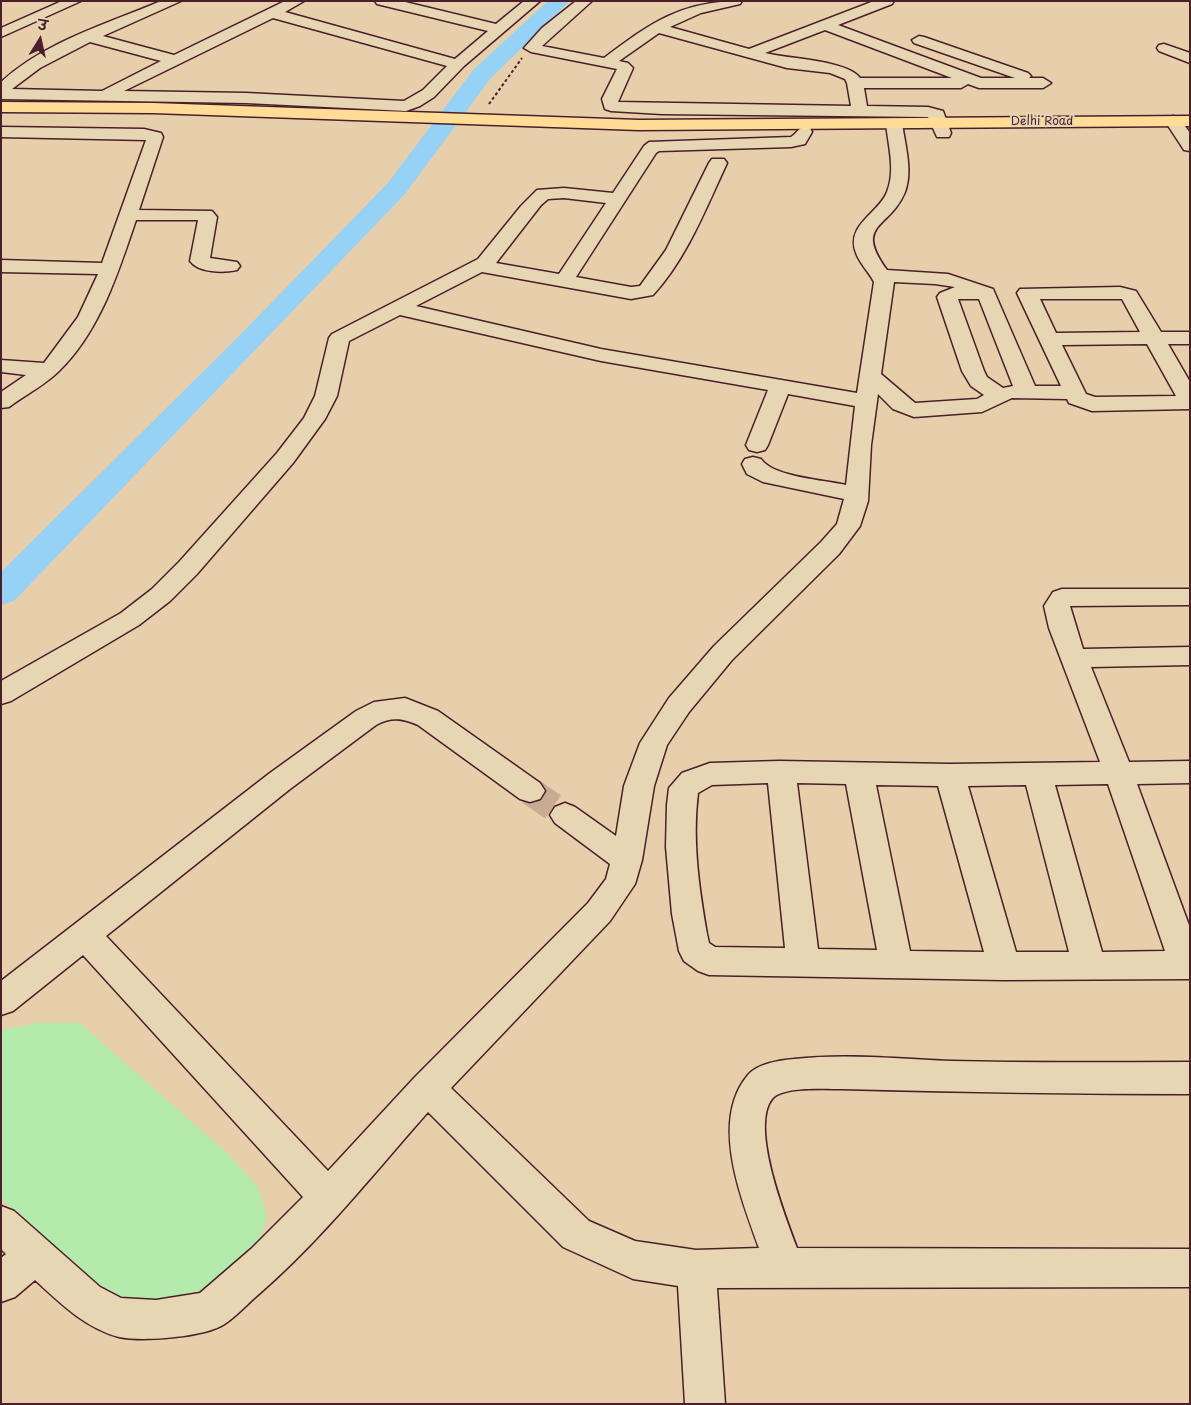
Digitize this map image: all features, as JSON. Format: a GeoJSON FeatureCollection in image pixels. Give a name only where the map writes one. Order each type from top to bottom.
{"type":"FeatureCollection","features":[{"type":"Feature","properties":{"kind":"main road"},"geometry":{"type":"LineString","coordinates":[[1,107],[153,108],[622,132],[804,132],[894,128]]}},
{"type":"Feature","properties":{"kind":"main road"},"geometry":{"type":"LineString","coordinates":[[1,116],[140,116],[398,121]]}},
{"type":"Feature","properties":{"kind":"main road"},"geometry":{"type":"LineString","coordinates":[[479,124],[894,128]]}},
{"type":"Feature","properties":{"kind":"main road","name":"Delhi Road"},"geometry":{"type":"LineString","coordinates":[[894,128],[1185,131]]}},
{"type":"Feature","properties":{"kind":"street"},"geometry":{"type":"LineString","coordinates":[[3,32],[74,1]]}},
{"type":"Feature","properties":{"kind":"street"},"geometry":{"type":"LineString","coordinates":[[104,95],[297,1]]}},
{"type":"Feature","properties":{"kind":"street"},"geometry":{"type":"LineString","coordinates":[[382,1],[499,29]]}},
{"type":"Feature","properties":{"kind":"street"},"geometry":{"type":"LineString","coordinates":[[1,93],[313,100],[406,106],[420,100],[458,64],[533,1]]}},
{"type":"Feature","properties":{"kind":"street"},"geometry":{"type":"LineString","coordinates":[[585,1],[547,31],[531,48],[608,62],[625,68],[610,99],[610,105],[616,108],[933,113],[938,116],[942,128]]}},
{"type":"Feature","properties":{"kind":"street"},"geometry":{"type":"LineString","coordinates":[[608,62],[655,27],[690,11],[735,1]]}},
{"type":"Feature","properties":{"kind":"street"},"geometry":{"type":"LineString","coordinates":[[749,54],[887,1]]}},
{"type":"Feature","properties":{"kind":"street"},"geometry":{"type":"LineString","coordinates":[[1,93],[22,73],[86,36],[163,2]]}},
{"type":"Feature","properties":{"kind":"street"},"geometry":{"type":"LineString","coordinates":[[270,13],[458,64]]}},
{"type":"Feature","properties":{"kind":"street"},"geometry":{"type":"LineString","coordinates":[[825,25],[979,83]]}},
{"type":"Feature","properties":{"kind":"street"},"geometry":{"type":"LineString","coordinates":[[655,27],[749,54],[798,65],[825,67],[854,81],[1043,83],[919,40]]}},
{"type":"Feature","properties":{"kind":"street"},"geometry":{"type":"LineString","coordinates":[[3,32],[28,36]]}},
{"type":"Feature","properties":{"kind":"street"},"geometry":{"type":"LineString","coordinates":[[1,74],[61,43],[86,36],[174,60]]}},
{"type":"Feature","properties":{"kind":"street"},"geometry":{"type":"LineString","coordinates":[[45,39],[61,43]]}},
{"type":"Feature","properties":{"kind":"street"},"geometry":{"type":"LineString","coordinates":[[1164,48],[1190,60]]}},
{"type":"Feature","properties":{"kind":"street"},"geometry":{"type":"LineString","coordinates":[[854,81],[902,54]]}},
{"type":"Feature","properties":{"kind":"street"},"geometry":{"type":"LineString","coordinates":[[854,81],[860,112]]}},
{"type":"Feature","properties":{"kind":"street"},"geometry":{"type":"LineString","coordinates":[[1,1224],[86,1301],[119,1317],[156,1320],[209,1312],[265,1263],[328,1198],[427,1088],[599,912],[620,884],[627,860],[639,786],[654,743],[679,705],[723,653],[830,548],[848,526],[857,494],[868,389],[883,288],[882,276],[870,263],[863,241],[867,227],[888,206],[896,191],[899,161],[894,128]]}},
{"type":"Feature","properties":{"kind":"street"},"geometry":{"type":"LineString","coordinates":[[1,132],[154,137],[149,159],[110,269],[88,317],[63,353],[46,370],[1,402]]}},
{"type":"Feature","properties":{"kind":"street"},"geometry":{"type":"LineString","coordinates":[[564,281],[650,150],[655,146],[785,143],[799,140],[804,132]]}},
{"type":"Feature","properties":{"kind":"street"},"geometry":{"type":"LineString","coordinates":[[480,266],[631,293],[646,291],[664,267],[703,196],[718,163]]}},
{"type":"Feature","properties":{"kind":"street"},"geometry":{"type":"LineString","coordinates":[[1,694],[130,619],[161,595],[285,458],[314,419],[326,396],[339,338],[480,266],[498,252],[518,222],[543,194],[564,193],[618,199]]}},
{"type":"Feature","properties":{"kind":"street"},"geometry":{"type":"LineString","coordinates":[[129,215],[206,215],[208,217],[200,261],[209,265],[230,266]]}},
{"type":"Feature","properties":{"kind":"street"},"geometry":{"type":"LineString","coordinates":[[1,266],[110,269]]}},
{"type":"Feature","properties":{"kind":"street"},"geometry":{"type":"LineString","coordinates":[[882,276],[940,276],[972,286],[986,293],[1026,391]]}},
{"type":"Feature","properties":{"kind":"street"},"geometry":{"type":"LineString","coordinates":[[999,395],[979,380],[973,371],[947,297],[956,293],[1026,293],[1125,293],[1129,295],[1190,401],[1092,404],[1085,403],[1077,398],[1026,293]]}},
{"type":"Feature","properties":{"kind":"street"},"geometry":{"type":"LineString","coordinates":[[397,308],[601,355],[780,387],[868,389],[884,384],[897,404],[914,410],[972,407],[982,405],[999,395],[1026,391],[1074,393]]}},
{"type":"Feature","properties":{"kind":"street"},"geometry":{"type":"LineString","coordinates":[[1050,339],[1190,338]]}},
{"type":"Feature","properties":{"kind":"street"},"geometry":{"type":"LineString","coordinates":[[1,366],[46,370]]}},
{"type":"Feature","properties":{"kind":"street"},"geometry":{"type":"LineString","coordinates":[[780,387],[755,454],[755,469],[771,477],[857,494]]}},
{"type":"Feature","properties":{"kind":"street"},"geometry":{"type":"LineString","coordinates":[[1190,597],[1062,598],[1056,606],[1074,658],[1120,773],[1188,965],[1004,966],[710,961],[695,952],[689,926],[680,822],[684,788],[710,774],[781,772],[950,775],[1120,773],[1190,772]]}},
{"type":"Feature","properties":{"kind":"street"},"geometry":{"type":"LineString","coordinates":[[1074,658],[1190,656]]}},
{"type":"Feature","properties":{"kind":"street"},"geometry":{"type":"LineString","coordinates":[[1,1001],[280,782],[366,718],[384,709],[404,708],[428,718],[530,791]]}},
{"type":"Feature","properties":{"kind":"street"},"geometry":{"type":"LineString","coordinates":[[781,772],[803,963]]}},
{"type":"Feature","properties":{"kind":"street"},"geometry":{"type":"LineString","coordinates":[[859,774],[896,964]]}},
{"type":"Feature","properties":{"kind":"street"},"geometry":{"type":"LineString","coordinates":[[1038,774],[1089,965]]}},
{"type":"Feature","properties":{"kind":"street"},"geometry":{"type":"LineString","coordinates":[[950,775],[1004,966]]}},
{"type":"Feature","properties":{"kind":"street"},"geometry":{"type":"LineString","coordinates":[[565,815],[627,860]]}},
{"type":"Feature","properties":{"kind":"street"},"geometry":{"type":"LineString","coordinates":[[86,935],[328,1198]]}},
{"type":"Feature","properties":{"kind":"street"},"geometry":{"type":"LineString","coordinates":[[784,1267],[758,1190],[749,1156],[748,1122],[752,1098],[764,1082],[796,1074],[826,1073],[1021,1078],[1190,1078]]}},
{"type":"Feature","properties":{"kind":"street"},"geometry":{"type":"LineString","coordinates":[[427,1088],[576,1234],[633,1260],[696,1269],[784,1267],[1190,1268]]}},
{"type":"Feature","properties":{"kind":"street"},"geometry":{"type":"LineString","coordinates":[[1,1283],[36,1255]]}},
{"type":"Feature","properties":{"kind":"street"},"geometry":{"type":"LineString","coordinates":[[696,1269],[705,1404]]}},
{"type":"Feature","properties":{"kind":"green space"},"geometry":{"type":"Polygon","coordinates":[[[37,1023],[80,1023],[228,1154],[258,1187],[267,1216],[257,1249],[208,1301],[145,1307],[107,1292],[1,1199],[1,1030],[37,1023]]]}},
{"type":"Feature","properties":{"kind":"waterway"},"geometry":{"type":"LineString","coordinates":[[1,593],[248,343],[396,189],[482,74],[560,1]]}},
{"type":"Feature","properties":{"kind":"tunnel"},"geometry":{"type":"LineString","coordinates":[[530,791],[565,815]]}}]}
